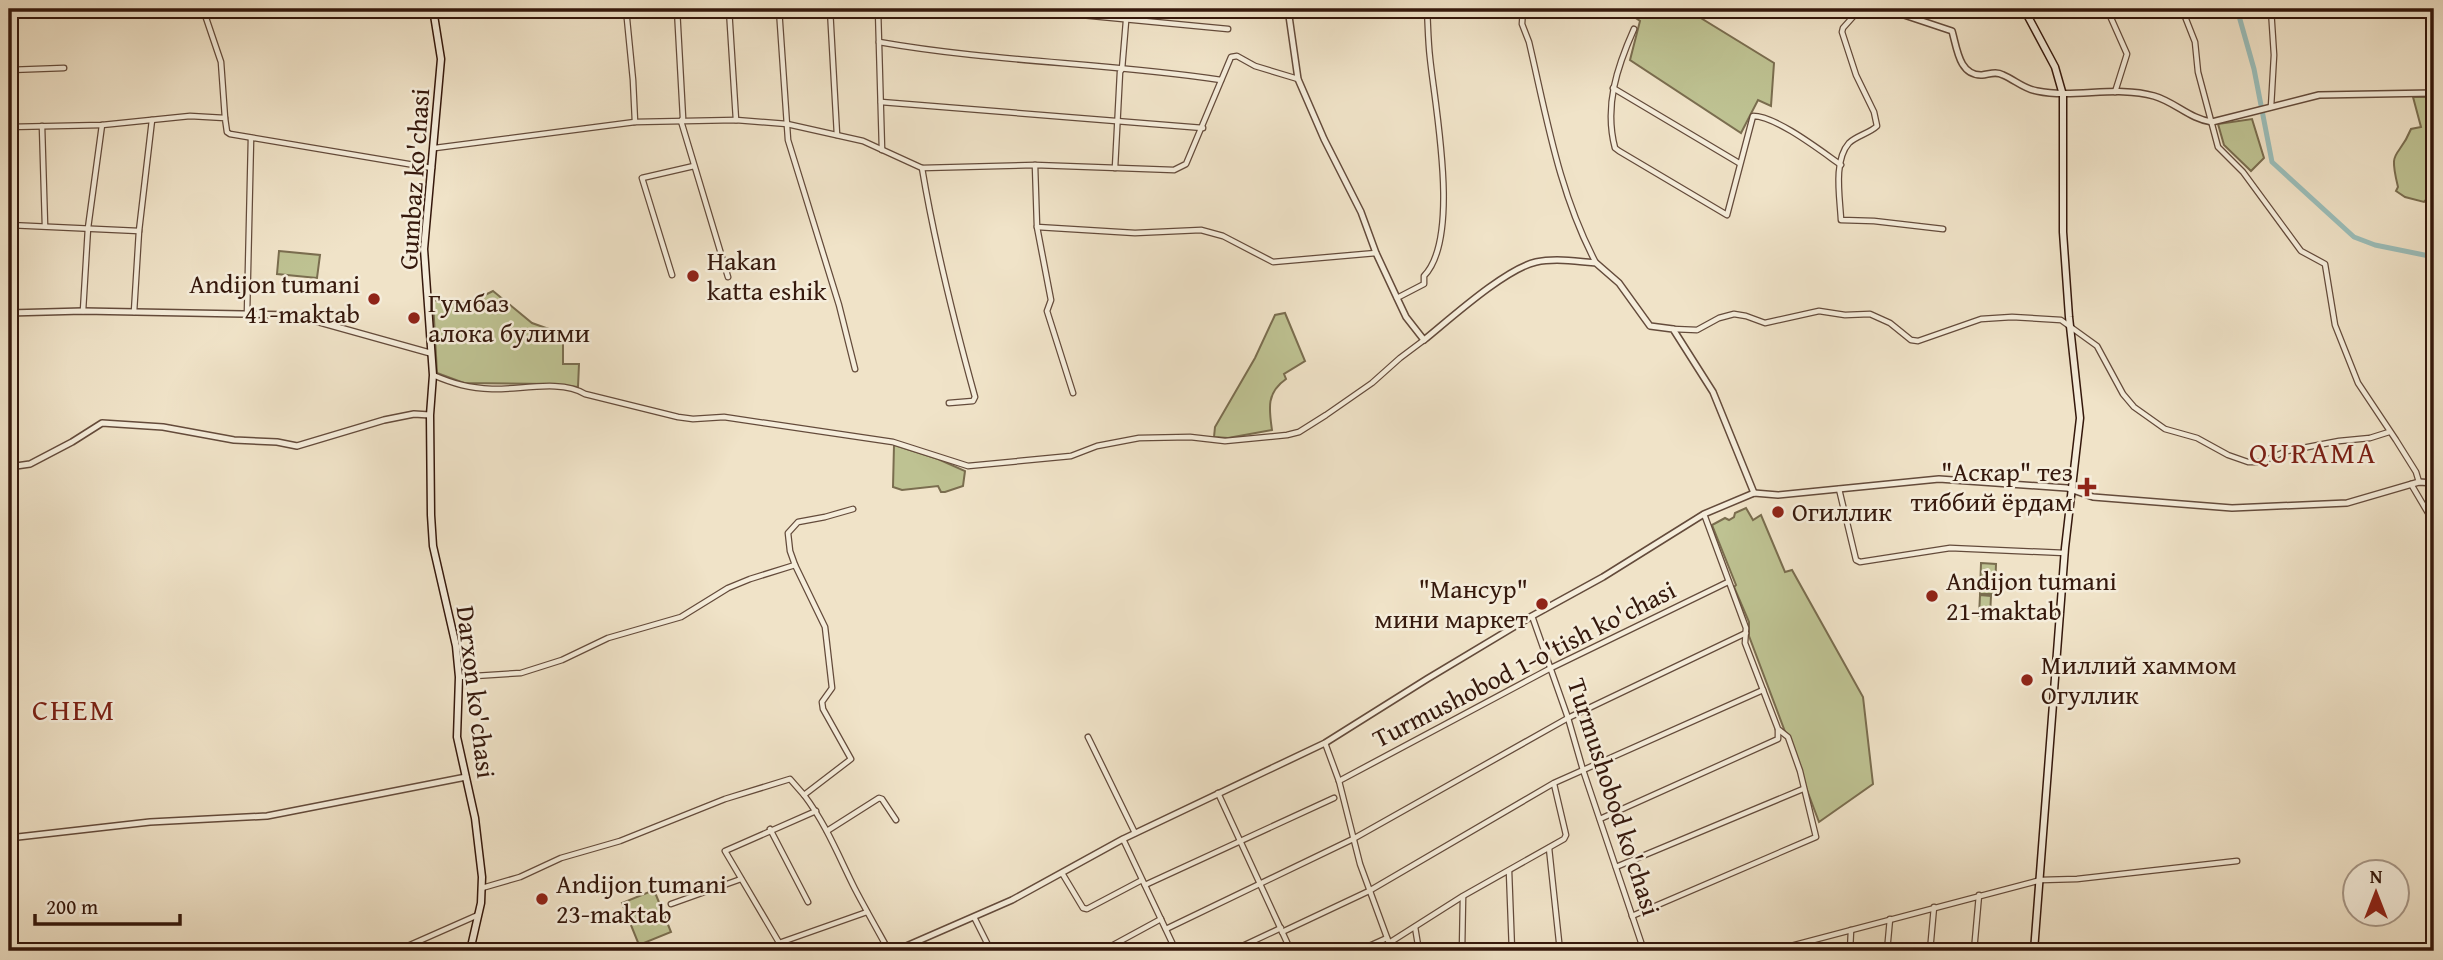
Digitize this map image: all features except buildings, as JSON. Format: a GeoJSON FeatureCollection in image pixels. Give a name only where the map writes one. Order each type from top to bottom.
{"type":"FeatureCollection","features":[{"type":"Feature","properties":{"kind":"main road","name":"Gumbaz ko'chasi"},"geometry":{"type":"LineString","coordinates":[[430,354],[424,258],[441,59],[433,9]]}},
{"type":"Feature","properties":{"kind":"main road"},"geometry":{"type":"LineString","coordinates":[[2024,9],[2055,67],[2063,95],[2063,232],[2080,418],[2064,553],[2034,951]]}},
{"type":"Feature","properties":{"kind":"main road","name":"Darxon ko'chasi"},"geometry":{"type":"LineString","coordinates":[[430,354],[433,375],[430,415],[433,547],[456,646],[459,677],[457,737],[475,818],[482,888],[479,915],[470,951]]}},
{"type":"Feature","properties":{"kind":"street"},"geometry":{"type":"LineString","coordinates":[[9,10],[19,9]]}},
{"type":"Feature","properties":{"kind":"street"},"geometry":{"type":"LineString","coordinates":[[203,9],[222,62],[227,132],[432,168]]}},
{"type":"Feature","properties":{"kind":"street"},"geometry":{"type":"LineString","coordinates":[[626,9],[635,122]]}},
{"type":"Feature","properties":{"kind":"street"},"geometry":{"type":"LineString","coordinates":[[677,9],[683,118],[681,121],[728,278]]}},
{"type":"Feature","properties":{"kind":"street"},"geometry":{"type":"LineString","coordinates":[[729,9],[736,120]]}},
{"type":"Feature","properties":{"kind":"street"},"geometry":{"type":"LineString","coordinates":[[779,9],[788,140],[839,305],[855,369]]}},
{"type":"Feature","properties":{"kind":"street"},"geometry":{"type":"LineString","coordinates":[[830,9],[837,135]]}},
{"type":"Feature","properties":{"kind":"street"},"geometry":{"type":"LineString","coordinates":[[878,9],[882,150]]}},
{"type":"Feature","properties":{"kind":"street"},"geometry":{"type":"LineString","coordinates":[[1018,9],[1228,29]]}},
{"type":"Feature","properties":{"kind":"street"},"geometry":{"type":"LineString","coordinates":[[1115,168],[1120,72],[1127,9]]}},
{"type":"Feature","properties":{"kind":"street"},"geometry":{"type":"LineString","coordinates":[[1288,9],[1298,79],[1324,139],[1361,212],[1376,253],[1406,317],[1424,340]]}},
{"type":"Feature","properties":{"kind":"street"},"geometry":{"type":"LineString","coordinates":[[1397,298],[1424,284],[1424,276],[1431,268],[1442,220],[1443,164],[1427,9]]}},
{"type":"Feature","properties":{"kind":"street"},"geometry":{"type":"LineString","coordinates":[[1523,9],[1522,24],[1529,42],[1559,174],[1580,232],[1596,263],[1619,284],[1650,326],[1697,330],[1719,318],[1734,314],[1765,323],[1819,311],[1845,316],[1870,314],[1890,324],[1911,340],[1918,341],[1991,318],[2061,320],[2097,346],[2123,394],[2134,407],[2165,429],[2197,438],[2242,461],[2261,462],[2287,451],[2370,438],[2389,432]]}},
{"type":"Feature","properties":{"kind":"street"},"geometry":{"type":"LineString","coordinates":[[1860,9],[1842,32],[1856,75],[1874,111],[1877,127],[1850,141],[1841,165],[1840,220],[1943,229]]}},
{"type":"Feature","properties":{"kind":"street"},"geometry":{"type":"LineString","coordinates":[[1886,9],[1952,31],[1961,62],[1972,74],[1998,73],[2034,91],[2063,95],[2127,92],[2155,96],[2198,120],[2212,122],[2319,95],[2434,93]]}},
{"type":"Feature","properties":{"kind":"street"},"geometry":{"type":"LineString","coordinates":[[2107,9],[2127,54],[2115,92]]}},
{"type":"Feature","properties":{"kind":"street"},"geometry":{"type":"LineString","coordinates":[[2182,9],[2195,42],[2198,72],[2218,147],[2243,172],[2301,251],[2325,264],[2335,326],[2358,383],[2416,472],[2419,481]]}},
{"type":"Feature","properties":{"kind":"street"},"geometry":{"type":"LineString","coordinates":[[2271,9],[2274,55],[2271,107]]}},
{"type":"Feature","properties":{"kind":"street"},"geometry":{"type":"LineString","coordinates":[[1634,29],[1621,58],[1613,88],[1610,115],[1615,148],[1727,215],[1751,118],[1757,115],[1798,136],[1841,165]]}},
{"type":"Feature","properties":{"kind":"street"},"geometry":{"type":"LineString","coordinates":[[879,42],[927,51],[1221,80]]}},
{"type":"Feature","properties":{"kind":"street"},"geometry":{"type":"LineString","coordinates":[[435,148],[635,122],[736,120],[787,124],[863,141],[922,168],[1035,165],[1182,168],[1203,128],[1228,61],[1234,55],[1255,66],[1298,79]]}},
{"type":"Feature","properties":{"kind":"street"},"geometry":{"type":"LineString","coordinates":[[9,70],[64,68]]}},
{"type":"Feature","properties":{"kind":"street"},"geometry":{"type":"LineString","coordinates":[[1613,88],[1739,163]]}},
{"type":"Feature","properties":{"kind":"street"},"geometry":{"type":"LineString","coordinates":[[881,102],[1203,128]]}},
{"type":"Feature","properties":{"kind":"street"},"geometry":{"type":"LineString","coordinates":[[9,127],[102,125],[190,116],[225,118]]}},
{"type":"Feature","properties":{"kind":"street"},"geometry":{"type":"LineString","coordinates":[[134,312],[139,231],[152,120]]}},
{"type":"Feature","properties":{"kind":"street"},"geometry":{"type":"LineString","coordinates":[[83,311],[88,228],[102,125]]}},
{"type":"Feature","properties":{"kind":"street"},"geometry":{"type":"LineString","coordinates":[[42,126],[45,226]]}},
{"type":"Feature","properties":{"kind":"street"},"geometry":{"type":"LineString","coordinates":[[247,315],[251,138]]}},
{"type":"Feature","properties":{"kind":"street"},"geometry":{"type":"LineString","coordinates":[[1035,165],[1037,227],[1051,300],[1047,312],[1073,393]]}},
{"type":"Feature","properties":{"kind":"street"},"geometry":{"type":"LineString","coordinates":[[672,275],[642,178],[694,166]]}},
{"type":"Feature","properties":{"kind":"street"},"geometry":{"type":"LineString","coordinates":[[922,168],[935,243],[975,397],[974,401],[949,403]]}},
{"type":"Feature","properties":{"kind":"street"},"geometry":{"type":"LineString","coordinates":[[9,225],[139,231]]}},
{"type":"Feature","properties":{"kind":"street"},"geometry":{"type":"LineString","coordinates":[[1037,227],[1135,233],[1201,230],[1223,236],[1273,261],[1376,253]]}},
{"type":"Feature","properties":{"kind":"street"},"geometry":{"type":"LineString","coordinates":[[433,375],[458,386],[492,389],[576,389],[585,394],[678,417],[724,417],[893,442],[968,466],[1071,456],[1097,446],[1139,439],[1190,437],[1225,441],[1299,432],[1372,383],[1476,298],[1520,268],[1537,262],[1596,263]]}},
{"type":"Feature","properties":{"kind":"street"},"geometry":{"type":"LineString","coordinates":[[9,313],[83,311],[294,315],[430,354]]}},
{"type":"Feature","properties":{"kind":"street"},"geometry":{"type":"LineString","coordinates":[[1673,329],[1713,392],[1754,493]]}},
{"type":"Feature","properties":{"kind":"street"},"geometry":{"type":"LineString","coordinates":[[9,467],[30,464],[102,423],[163,427],[234,440],[297,446],[384,420],[414,414],[430,415]]}},
{"type":"Feature","properties":{"kind":"street"},"geometry":{"type":"LineString","coordinates":[[895,951],[974,917],[1135,833],[1325,743],[1532,617],[1604,577],[1704,514],[1754,493],[1778,495],[1939,479],[2067,488],[2093,497],[2232,508],[2347,503],[2419,481],[2434,483]]}},
{"type":"Feature","properties":{"kind":"street"},"geometry":{"type":"LineString","coordinates":[[2411,484],[2434,523]]}},
{"type":"Feature","properties":{"kind":"street"},"geometry":{"type":"LineString","coordinates":[[1839,489],[1856,560],[1860,562],[1950,548],[2064,553]]}},
{"type":"Feature","properties":{"kind":"street"},"geometry":{"type":"LineString","coordinates":[[804,795],[851,759],[823,709],[822,702],[832,688],[825,627],[795,565],[788,533],[791,527],[804,519],[825,517],[853,509]]}},
{"type":"Feature","properties":{"kind":"street"},"geometry":{"type":"LineString","coordinates":[[1600,819],[1778,739],[1778,729],[1745,643],[1746,628],[1704,514]]}},
{"type":"Feature","properties":{"kind":"street"},"geometry":{"type":"LineString","coordinates":[[459,677],[521,673],[562,660],[608,638],[681,617],[728,588],[795,565]]}},
{"type":"Feature","properties":{"kind":"street","name":"Turmushobod 1-o'tish ko'chasi"},"geometry":{"type":"LineString","coordinates":[[1339,781],[1551,668],[1728,582]]}},
{"type":"Feature","properties":{"kind":"street","name":"Turmushobod ko'chasi"},"geometry":{"type":"LineString","coordinates":[[1532,617],[1644,951]]}},
{"type":"Feature","properties":{"kind":"street"},"geometry":{"type":"LineString","coordinates":[[1166,929],[1353,839],[1568,718],[1746,633]]}},
{"type":"Feature","properties":{"kind":"street"},"geometry":{"type":"LineString","coordinates":[[1232,951],[1370,891],[1554,783],[1762,690]]}},
{"type":"Feature","properties":{"kind":"street"},"geometry":{"type":"LineString","coordinates":[[1632,916],[1816,838],[1800,771],[1788,737],[1778,729]]}},
{"type":"Feature","properties":{"kind":"street"},"geometry":{"type":"LineString","coordinates":[[1088,737],[1135,833]]}},
{"type":"Feature","properties":{"kind":"street"},"geometry":{"type":"LineString","coordinates":[[1325,743],[1339,781],[1353,839],[1389,943],[1462,896],[1564,839],[1566,835],[1554,783]]}},
{"type":"Feature","properties":{"kind":"street"},"geometry":{"type":"LineString","coordinates":[[9,838],[150,822],[267,816],[466,778]]}},
{"type":"Feature","properties":{"kind":"street"},"geometry":{"type":"LineString","coordinates":[[482,888],[520,877],[561,858],[620,841],[725,799],[790,779],[816,811],[889,951]]}},
{"type":"Feature","properties":{"kind":"street"},"geometry":{"type":"LineString","coordinates":[[1616,867],[1803,789]]}},
{"type":"Feature","properties":{"kind":"street"},"geometry":{"type":"LineString","coordinates":[[1218,793],[1291,951]]}},
{"type":"Feature","properties":{"kind":"street"},"geometry":{"type":"LineString","coordinates":[[827,831],[880,798],[896,820]]}},
{"type":"Feature","properties":{"kind":"street"},"geometry":{"type":"LineString","coordinates":[[1062,873],[1083,908],[1087,909],[1334,798]]}},
{"type":"Feature","properties":{"kind":"street"},"geometry":{"type":"LineString","coordinates":[[784,951],[725,851],[816,811]]}},
{"type":"Feature","properties":{"kind":"street"},"geometry":{"type":"LineString","coordinates":[[771,829],[808,902]]}},
{"type":"Feature","properties":{"kind":"street"},"geometry":{"type":"LineString","coordinates":[[1123,839],[1176,951]]}},
{"type":"Feature","properties":{"kind":"street"},"geometry":{"type":"LineString","coordinates":[[1549,848],[1560,951]]}},
{"type":"Feature","properties":{"kind":"street"},"geometry":{"type":"LineString","coordinates":[[1772,951],[2041,880],[2077,879],[2237,861]]}},
{"type":"Feature","properties":{"kind":"street"},"geometry":{"type":"LineString","coordinates":[[1509,872],[1512,951]]}},
{"type":"Feature","properties":{"kind":"street"},"geometry":{"type":"LineString","coordinates":[[671,904],[741,879]]}},
{"type":"Feature","properties":{"kind":"street"},"geometry":{"type":"LineString","coordinates":[[1974,951],[1979,895]]}},
{"type":"Feature","properties":{"kind":"street"},"geometry":{"type":"LineString","coordinates":[[1462,896],[1462,951]]}},
{"type":"Feature","properties":{"kind":"street"},"geometry":{"type":"LineString","coordinates":[[1930,951],[1934,907]]}},
{"type":"Feature","properties":{"kind":"street"},"geometry":{"type":"LineString","coordinates":[[779,943],[867,912]]}},
{"type":"Feature","properties":{"kind":"street"},"geometry":{"type":"LineString","coordinates":[[404,951],[410,945],[479,915]]}},
{"type":"Feature","properties":{"kind":"street"},"geometry":{"type":"LineString","coordinates":[[974,917],[991,951]]}},
{"type":"Feature","properties":{"kind":"street"},"geometry":{"type":"LineString","coordinates":[[1104,950],[1161,919]]}},
{"type":"Feature","properties":{"kind":"street"},"geometry":{"type":"LineString","coordinates":[[1887,951],[1890,919]]}},
{"type":"Feature","properties":{"kind":"street"},"geometry":{"type":"LineString","coordinates":[[1415,928],[1419,951]]}},
{"type":"Feature","properties":{"kind":"street"},"geometry":{"type":"LineString","coordinates":[[1850,951],[1851,930]]}},
{"type":"Feature","properties":{"kind":"street"},"geometry":{"type":"LineString","coordinates":[[1358,951],[1387,938]]}},
{"type":"Feature","properties":{"kind":"green space"},"geometry":{"type":"Polygon","coordinates":[[[1623,9],[1686,9],[1774,63],[1771,106],[1758,100],[1741,133],[1630,60],[1640,21],[1623,9]]]}},
{"type":"Feature","properties":{"kind":"green space"},"geometry":{"type":"Polygon","coordinates":[[[2413,97],[2434,97],[2434,191],[2424,202],[2405,197],[2396,191],[2398,187],[2394,159],[2411,129],[2421,127],[2413,97]]]}},
{"type":"Feature","properties":{"kind":"green space"},"geometry":{"type":"Polygon","coordinates":[[[2252,119],[2264,158],[2251,171],[2224,145],[2218,124],[2252,119]]]}},
{"type":"Feature","properties":{"kind":"green space"},"geometry":{"type":"Polygon","coordinates":[[[279,251],[320,255],[317,278],[277,274],[279,251]]]}},
{"type":"Feature","properties":{"kind":"green space"},"geometry":{"type":"Polygon","coordinates":[[[493,291],[532,323],[563,334],[563,364],[579,364],[578,387],[464,383],[437,373],[433,301],[442,300],[443,305],[471,302],[493,291]]]}},
{"type":"Feature","properties":{"kind":"green space"},"geometry":{"type":"Polygon","coordinates":[[[1285,313],[1305,361],[1284,374],[1286,379],[1272,396],[1272,430],[1228,438],[1214,437],[1215,427],[1255,358],[1275,315],[1285,313]]]}},
{"type":"Feature","properties":{"kind":"green space"},"geometry":{"type":"Polygon","coordinates":[[[894,445],[965,471],[963,486],[945,492],[941,492],[938,486],[902,490],[893,487],[894,445]]]}},
{"type":"Feature","properties":{"kind":"green space"},"geometry":{"type":"Polygon","coordinates":[[[1746,508],[1753,520],[1761,515],[1785,572],[1792,570],[1863,697],[1873,784],[1819,822],[1749,636],[1749,622],[1712,525],[1725,518],[1729,520],[1735,513],[1746,508]]]}},
{"type":"Feature","properties":{"kind":"green space"},"geometry":{"type":"Polygon","coordinates":[[[1981,563],[1996,564],[1995,594],[1980,594],[1981,563]]]}},
{"type":"Feature","properties":{"kind":"green space"},"geometry":{"type":"Polygon","coordinates":[[[1980,595],[1991,596],[1990,616],[1979,616],[1980,595]]]}},
{"type":"Feature","properties":{"kind":"green space"},"geometry":{"type":"Polygon","coordinates":[[[654,890],[671,932],[639,945],[622,903],[654,890]]]}},
{"type":"Feature","properties":{"kind":"waterway"},"geometry":{"type":"LineString","coordinates":[[2237,9],[2254,69],[2272,162],[2354,237],[2375,245],[2434,257]]}},
{"type":"Feature","properties":{"kind":"place","name":"Hakan katta eshik"},"geometry":{"type":"Point","coordinates":[693,276]}},
{"type":"Feature","properties":{"kind":"place","name":"Andijon tumani 41-maktab"},"geometry":{"type":"Point","coordinates":[374,299]}},
{"type":"Feature","properties":{"kind":"place","name":"Гумбаз алока булими"},"geometry":{"type":"Point","coordinates":[414,318]}},
{"type":"Feature","properties":{"kind":"place","name":"\"Аскар\" тез тиббий ёрдам"},"geometry":{"type":"Point","coordinates":[2087,487]}},
{"type":"Feature","properties":{"kind":"place","name":"Огиллик"},"geometry":{"type":"Point","coordinates":[1778,512]}},
{"type":"Feature","properties":{"kind":"place","name":"Andijon tumani 21-maktab"},"geometry":{"type":"Point","coordinates":[1932,596]}},
{"type":"Feature","properties":{"kind":"place","name":"\"Мансур\" мини маркет"},"geometry":{"type":"Point","coordinates":[1542,604]}},
{"type":"Feature","properties":{"kind":"place","name":"Миллий хаммом Огуллик"},"geometry":{"type":"Point","coordinates":[2027,680]}},
{"type":"Feature","properties":{"kind":"place","name":"Andijon tumani 23-maktab"},"geometry":{"type":"Point","coordinates":[542,899]}},
{"type":"Feature","properties":{"kind":"district","name":"QURAMA"},"geometry":{"type":"Point","coordinates":[2313,453]}},
{"type":"Feature","properties":{"kind":"district","name":"CHEM"},"geometry":{"type":"Point","coordinates":[74,710]}}]}
